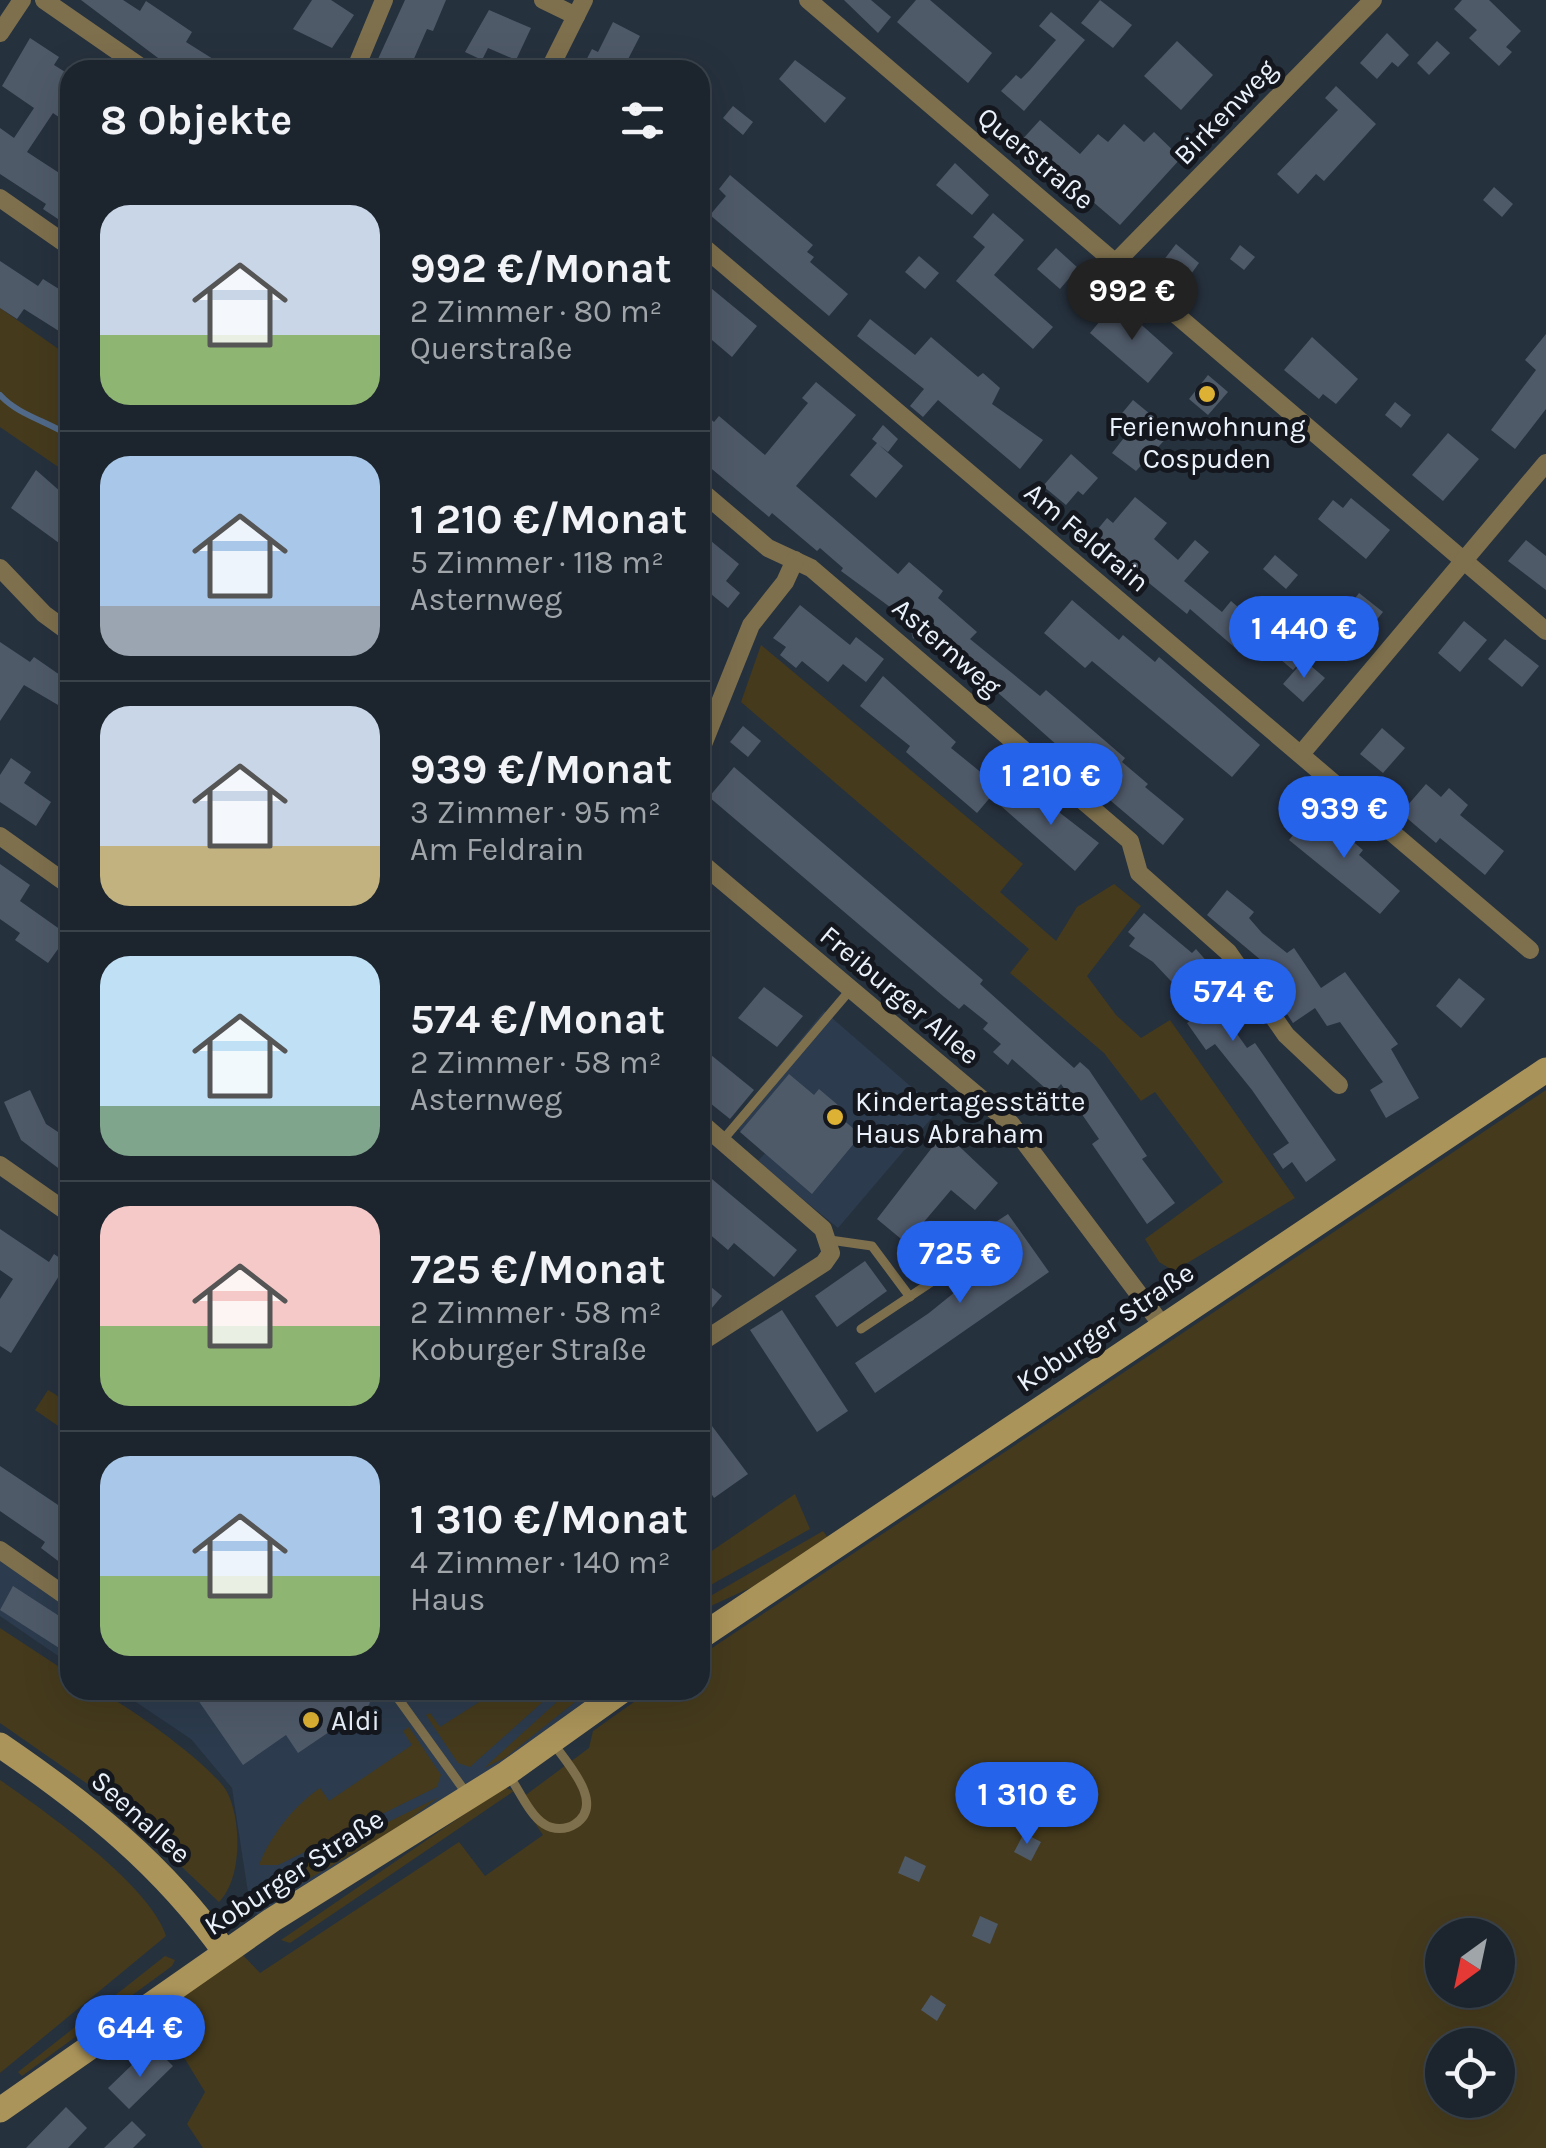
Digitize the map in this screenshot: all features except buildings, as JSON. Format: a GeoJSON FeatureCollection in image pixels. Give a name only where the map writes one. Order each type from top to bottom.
{"type":"FeatureCollection","features":[{"type":"Feature","properties":{"kind":"main road","name":"Koburger Straße"},"geometry":{"type":"LineString","coordinates":[[710,1630],[1546,1070]]}},
{"type":"Feature","properties":{"kind":"main road","name":"Koburger Straße"},"geometry":{"type":"LineString","coordinates":[[0,2110],[225,1952],[507,1773],[609,1700]]}},
{"type":"Feature","properties":{"kind":"main road","name":"Seenallee"},"geometry":{"type":"LineString","coordinates":[[0,1745],[80,1800],[129,1841],[179,1890],[225,1952]]}},
{"type":"Feature","properties":{"kind":"street"},"geometry":{"type":"LineString","coordinates":[[0,33],[22,0]]}},
{"type":"Feature","properties":{"kind":"street"},"geometry":{"type":"LineString","coordinates":[[44,0],[130,60]]}},
{"type":"Feature","properties":{"kind":"street"},"geometry":{"type":"LineString","coordinates":[[359,60],[384,0]]}},
{"type":"Feature","properties":{"kind":"street"},"geometry":{"type":"LineString","coordinates":[[543,0],[580,8],[554,60]]}},
{"type":"Feature","properties":{"kind":"street","name":"Querstraße"},"geometry":{"type":"LineString","coordinates":[[808,0],[1546,631]]}},
{"type":"Feature","properties":{"kind":"street","name":"Birkenweg"},"geometry":{"type":"LineString","coordinates":[[1116,262],[1374,0]]}},
{"type":"Feature","properties":{"kind":"street"},"geometry":{"type":"LineString","coordinates":[[0,198],[60,241]]}},
{"type":"Feature","properties":{"kind":"street","name":"Am Feldrain"},"geometry":{"type":"LineString","coordinates":[[710,252],[1530,950]]}},
{"type":"Feature","properties":{"kind":"street"},"geometry":{"type":"LineString","coordinates":[[1301,754],[1546,463]]}},
{"type":"Feature","properties":{"kind":"street","name":"Asternweg"},"geometry":{"type":"LineString","coordinates":[[710,499],[768,548],[811,568],[1130,841],[1139,873],[1228,952],[1286,1034],[1339,1085]]}},
{"type":"Feature","properties":{"kind":"street"},"geometry":{"type":"LineString","coordinates":[[710,727],[751,624],[785,582],[795,560]]}},
{"type":"Feature","properties":{"kind":"street"},"geometry":{"type":"LineString","coordinates":[[0,568],[60,626]]}},
{"type":"Feature","properties":{"kind":"street"},"geometry":{"type":"LineString","coordinates":[[0,836],[60,879]]}},
{"type":"Feature","properties":{"kind":"street","name":"Freiburger Allee"},"geometry":{"type":"LineString","coordinates":[[710,870],[1011,1124],[1162,1324]]}},
{"type":"Feature","properties":{"kind":"street"},"geometry":{"type":"LineString","coordinates":[[710,1131],[824,1229],[830,1240],[830,1254],[824,1263],[710,1337]]}},
{"type":"Feature","properties":{"kind":"street"},"geometry":{"type":"LineString","coordinates":[[0,1165],[60,1207]]}},
{"type":"Feature","properties":{"kind":"street"},"geometry":{"type":"LineString","coordinates":[[0,1550],[60,1593]]}},
{"type":"Feature","properties":{"kind":"lane"},"geometry":{"type":"LineString","coordinates":[[722,1141],[851,989]]}},
{"type":"Feature","properties":{"kind":"lane"},"geometry":{"type":"LineString","coordinates":[[830,1240],[872,1246],[910,1297]]}},
{"type":"Feature","properties":{"kind":"lane"},"geometry":{"type":"LineString","coordinates":[[861,1329],[966,1260]]}},
{"type":"Feature","properties":{"kind":"lane"},"geometry":{"type":"LineString","coordinates":[[399,1700],[469,1797]]}},
{"type":"Feature","properties":{"kind":"lane"},"geometry":{"type":"LineString","coordinates":[[507,1773],[542,1824],[558,1829],[574,1824],[585,1813],[586,1792],[552,1741]]}},
{"type":"Feature","properties":{"kind":"shaded area"},"geometry":{"type":"Polygon","coordinates":[[[0,308],[60,350],[60,468],[0,427],[0,308]]]}},
{"type":"Feature","properties":{"kind":"shaded area"},"geometry":{"type":"Polygon","coordinates":[[[761,645],[1023,864],[1000,892],[1056,941],[1077,907],[1114,884],[1141,906],[1087,976],[1116,1015],[1141,1038],[1170,1020],[1295,1198],[1174,1271],[1159,1262],[1145,1239],[1223,1182],[1155,1092],[1141,1101],[1104,1053],[1010,973],[1029,949],[741,702],[761,645]]]}},
{"type":"Feature","properties":{"kind":"shaded area","name":"Kindertagesstätte Haus Abraham"},"geometry":{"type":"Polygon","coordinates":[[[824,1011],[931,1104],[935,1114],[838,1228],[757,1162],[767,1151],[731,1124],[824,1011]]]}},
{"type":"Feature","properties":{"kind":"shaded area"},"geometry":{"type":"Polygon","coordinates":[[[1546,1090],[1546,2148],[203,2148],[187,2124],[205,2092],[151,2003],[234,1946],[260,1973],[459,1842],[485,1876],[543,1835],[519,1800],[589,1748],[593,1731],[637,1700],[710,1700],[710,1649],[1546,1090]]]}},
{"type":"Feature","properties":{"kind":"shaded area"},"geometry":{"type":"Polygon","coordinates":[[[48,1390],[60,1398],[60,1427],[35,1410],[48,1390]]]}},
{"type":"Feature","properties":{"kind":"shaded area"},"geometry":{"type":"Polygon","coordinates":[[[795,1494],[810,1529],[710,1585],[710,1552],[795,1494]]]}},
{"type":"Feature","properties":{"kind":"shaded area"},"geometry":{"type":"Polygon","coordinates":[[[823,1531],[829,1539],[765,1581],[710,1606],[710,1596],[823,1531]]]}},
{"type":"Feature","properties":{"kind":"shaded area"},"geometry":{"type":"Polygon","coordinates":[[[0,1550],[60,1592],[60,1657],[0,1616],[0,1550]]]}},
{"type":"Feature","properties":{"kind":"shaded area"},"geometry":{"type":"Polygon","coordinates":[[[0,1628],[60,1667],[60,1700],[114,1700],[186,1751],[219,1781],[232,1804],[237,1833],[236,1865],[227,1892],[219,1902],[130,1818],[135,1817],[0,1723],[0,1628]]]}},
{"type":"Feature","properties":{"kind":"shaded area"},"geometry":{"type":"Polygon","coordinates":[[[133,1700],[608,1700],[263,1926],[249,1899],[232,1788],[191,1739],[133,1700]]]}},
{"type":"Feature","properties":{"kind":"shaded area"},"geometry":{"type":"Polygon","coordinates":[[[482,1700],[545,1700],[470,1767],[458,1763],[426,1715],[430,1713],[440,1727],[482,1700]]]}},
{"type":"Feature","properties":{"kind":"shaded area"},"geometry":{"type":"Polygon","coordinates":[[[559,1700],[578,1700],[505,1758],[484,1768],[559,1700]]]}},
{"type":"Feature","properties":{"kind":"shaded area"},"geometry":{"type":"Polygon","coordinates":[[[409,1727],[441,1775],[437,1787],[278,1865],[259,1865],[277,1832],[301,1803],[320,1788],[329,1801],[412,1745],[403,1731],[409,1727]]]}},
{"type":"Feature","properties":{"kind":"shaded area"},"geometry":{"type":"Polygon","coordinates":[[[0,1780],[118,1872],[156,1916],[166,1936],[0,2073],[0,1780]]]}},
{"type":"Feature","properties":{"kind":"shaded area"},"geometry":{"type":"Polygon","coordinates":[[[504,1787],[514,1791],[290,1943],[281,1940],[504,1787]]]}},
{"type":"Feature","properties":{"kind":"shaded area"},"geometry":{"type":"Polygon","coordinates":[[[439,1797],[398,1828],[263,1905],[257,1898],[262,1884],[439,1797]]]}},
{"type":"Feature","properties":{"kind":"shaded area"},"geometry":{"type":"Polygon","coordinates":[[[165,1956],[175,1960],[172,1966],[22,2076],[18,2072],[165,1956]]]}},
{"type":"Feature","properties":{"kind":"waterway"},"geometry":{"type":"LineString","coordinates":[[0,395],[15,408],[60,431]]}},
{"type":"Feature","properties":{"kind":"place","name":"Ferienwohnung Cospuden"},"geometry":{"type":"Point","coordinates":[1207,394]}},
{"type":"Feature","properties":{"kind":"place","name":"Kindertagesstätte Haus Abraham"},"geometry":{"type":"Point","coordinates":[835,1117]}},
{"type":"Feature","properties":{"kind":"place","name":"Aldi"},"geometry":{"type":"Point","coordinates":[311,1720]}}]}
